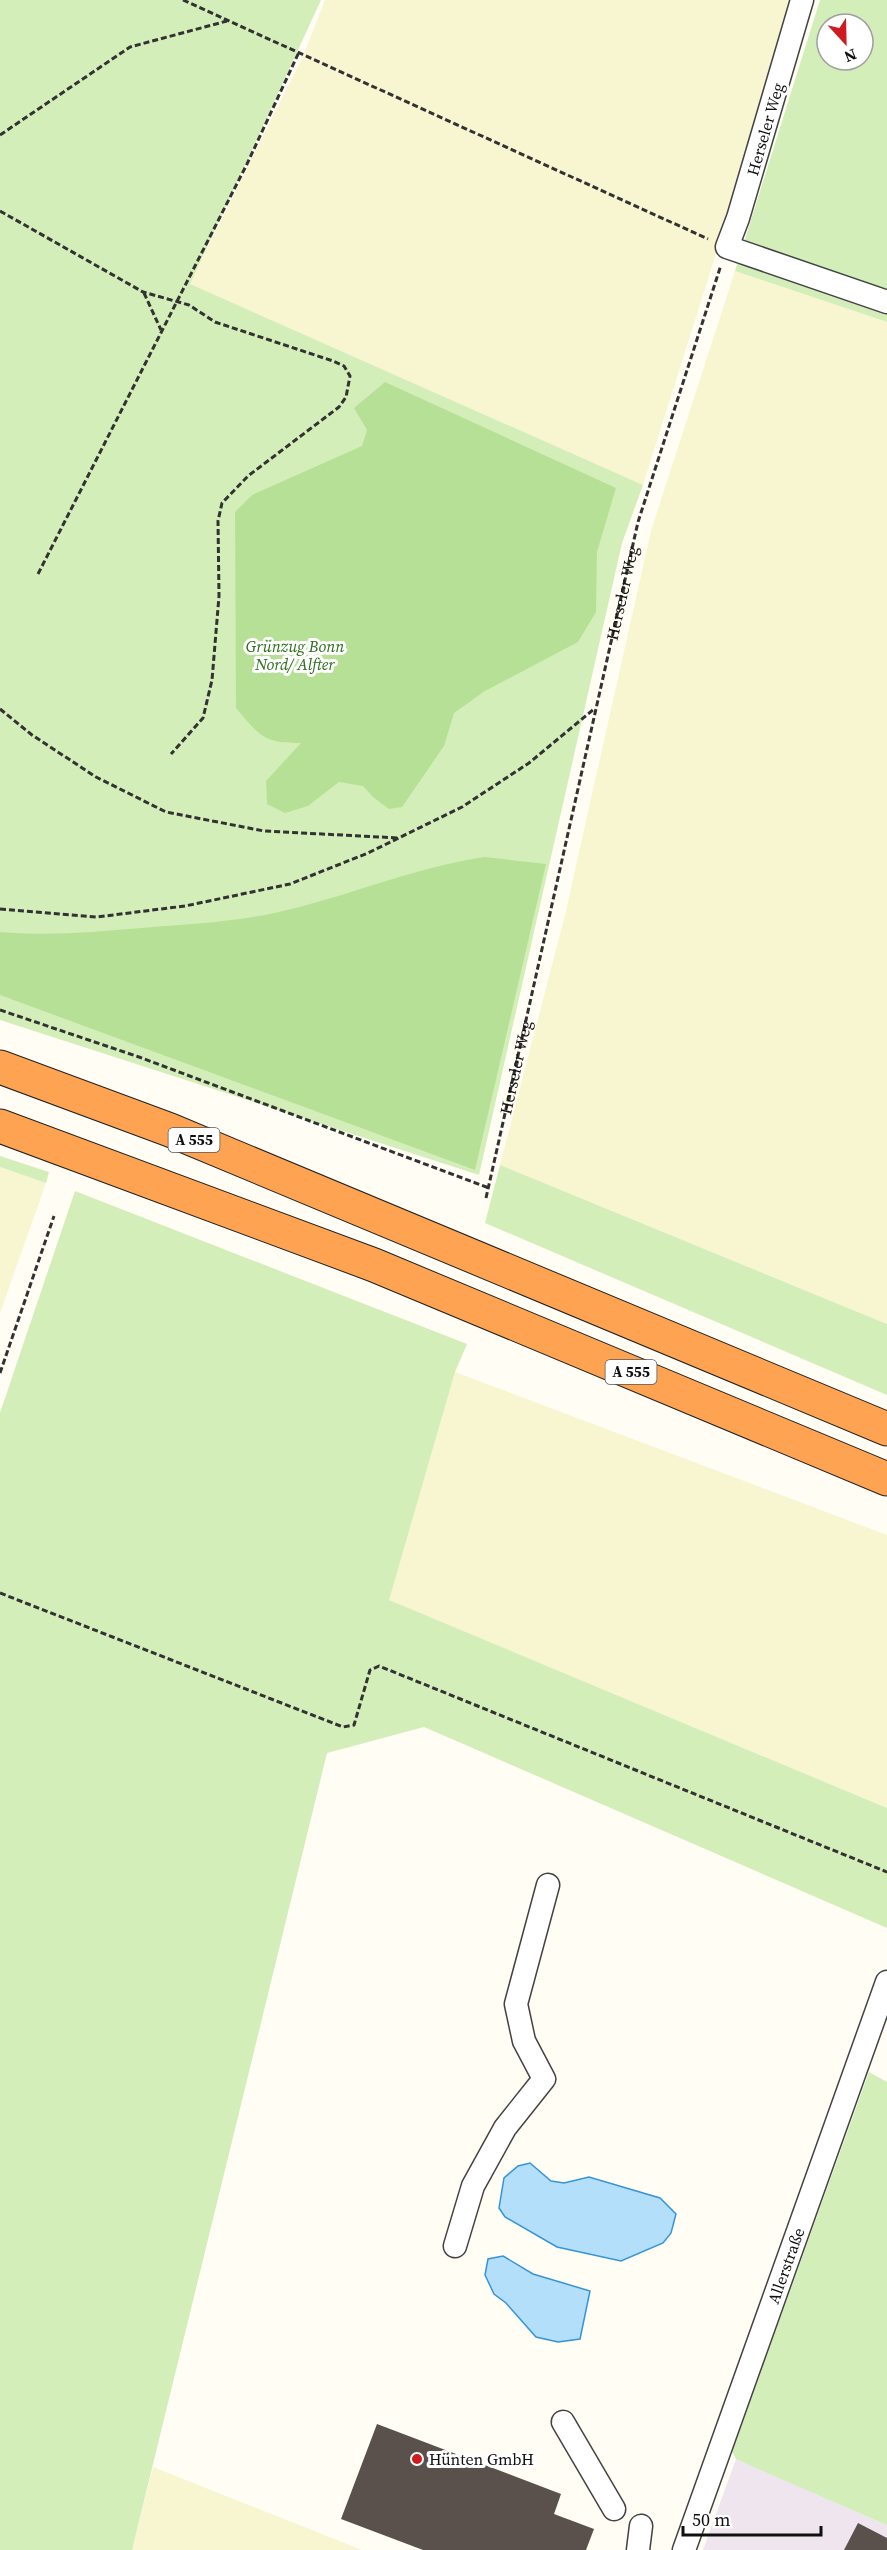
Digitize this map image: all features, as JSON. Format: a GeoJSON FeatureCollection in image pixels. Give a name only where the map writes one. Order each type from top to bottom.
{"type":"FeatureCollection","features":[{"type":"Feature","properties":{"kind":"highway","name":"A 555"},"geometry":{"type":"LineString","coordinates":[[0,1067],[170,1130],[887,1429]]}},
{"type":"Feature","properties":{"kind":"highway","name":"A 555"},"geometry":{"type":"LineString","coordinates":[[0,1126],[374,1265],[887,1479]]}},
{"type":"Feature","properties":{"kind":"street","name":"Herseler Weg"},"geometry":{"type":"LineString","coordinates":[[727,246],[738,218],[802,0]]}},
{"type":"Feature","properties":{"kind":"street"},"geometry":{"type":"LineString","coordinates":[[727,246],[887,302]]}},
{"type":"Feature","properties":{"kind":"street"},"geometry":{"type":"LineString","coordinates":[[454,2246],[473,2186],[505,2127],[544,2079],[524,2041],[516,2004],[548,1885]]}},
{"type":"Feature","properties":{"kind":"street","name":"Allerstraße"},"geometry":{"type":"LineString","coordinates":[[684,2550],[887,1982]]}},
{"type":"Feature","properties":{"kind":"street"},"geometry":{"type":"LineString","coordinates":[[563,2422],[614,2509]]}},
{"type":"Feature","properties":{"kind":"street"},"geometry":{"type":"LineString","coordinates":[[638,2550],[641,2526]]}},
{"type":"Feature","properties":{"kind":"path"},"geometry":{"type":"LineString","coordinates":[[183,0],[727,246]]}},
{"type":"Feature","properties":{"kind":"path"},"geometry":{"type":"LineString","coordinates":[[0,135],[130,47],[229,21]]}},
{"type":"Feature","properties":{"kind":"path"},"geometry":{"type":"LineString","coordinates":[[38,574],[247,164],[299,52]]}},
{"type":"Feature","properties":{"kind":"path"},"geometry":{"type":"LineString","coordinates":[[0,211],[143,292],[189,305],[215,322],[333,361],[344,366],[350,376],[346,397],[339,407],[248,476],[222,503],[218,521],[219,596],[212,680],[203,718],[171,754]]}},
{"type":"Feature","properties":{"kind":"path","name":"Herseler Weg"},"geometry":{"type":"LineString","coordinates":[[486,1198],[638,522],[727,246]]}},
{"type":"Feature","properties":{"kind":"path"},"geometry":{"type":"LineString","coordinates":[[143,292],[161,330]]}},
{"type":"Feature","properties":{"kind":"path"},"geometry":{"type":"LineString","coordinates":[[0,909],[97,917],[185,906],[290,884],[369,854],[496,787],[595,708]]}},
{"type":"Feature","properties":{"kind":"path"},"geometry":{"type":"LineString","coordinates":[[0,709],[32,735],[96,777],[166,812],[264,831],[401,838]]}},
{"type":"Feature","properties":{"kind":"path"},"geometry":{"type":"LineString","coordinates":[[0,1010],[139,1057],[489,1188]]}},
{"type":"Feature","properties":{"kind":"path"},"geometry":{"type":"LineString","coordinates":[[0,1373],[54,1216]]}},
{"type":"Feature","properties":{"kind":"path"},"geometry":{"type":"LineString","coordinates":[[0,1593],[343,1727],[354,1725],[370,1670],[379,1666],[887,1872]]}},
{"type":"Feature","properties":{"kind":"shaded area"},"geometry":{"type":"Polygon","coordinates":[[[325,0],[796,0],[643,485],[189,284],[304,54],[325,0]]]}},
{"type":"Feature","properties":{"kind":"shaded area"},"geometry":{"type":"Polygon","coordinates":[[[735,271],[887,322],[887,1324],[500,1165],[565,915],[651,531],[735,271]]]}},
{"type":"Feature","properties":{"kind":"shaded area"},"geometry":{"type":"Polygon","coordinates":[[[0,1167],[46,1183],[0,1313],[0,1167]]]}},
{"type":"Feature","properties":{"kind":"shaded area"},"geometry":{"type":"Polygon","coordinates":[[[455,1372],[887,1535],[887,1808],[388,1600],[455,1372]]]}},
{"type":"Feature","properties":{"kind":"shaded area"},"geometry":{"type":"Polygon","coordinates":[[[736,2459],[887,2525],[887,2550],[703,2550],[736,2459]]]}},
{"type":"Feature","properties":{"kind":"shaded area"},"geometry":{"type":"Polygon","coordinates":[[[153,2467],[362,2550],[132,2550],[153,2467]]]}},
{"type":"Feature","properties":{"kind":"green space","name":"Grünzug Bonn Nord/ Alfter"},"geometry":{"type":"Polygon","coordinates":[[[0,0],[321,0],[190,284],[643,485],[622,543],[479,1175],[0,1020],[0,0]]]}},
{"type":"Feature","properties":{"kind":"green space"},"geometry":{"type":"Polygon","coordinates":[[[820,0],[887,0],[887,322],[735,271],[815,16],[815,72],[875,72],[875,12],[816,12],[820,0]]]}},
{"type":"Feature","properties":{"kind":"green space"},"geometry":{"type":"Polygon","coordinates":[[[385,382],[616,488],[597,552],[596,612],[578,642],[485,691],[454,713],[444,746],[402,807],[389,809],[363,786],[339,782],[308,806],[285,813],[267,804],[266,781],[301,743],[288,743],[263,736],[236,708],[235,512],[252,495],[362,446],[367,430],[354,408],[385,382]]]}},
{"type":"Feature","properties":{"kind":"green space"},"geometry":{"type":"Polygon","coordinates":[[[485,857],[546,864],[475,1170],[0,995],[0,932],[36,934],[88,932],[233,920],[312,904],[434,867],[485,857]]]}},
{"type":"Feature","properties":{"kind":"green space"},"geometry":{"type":"Polygon","coordinates":[[[0,1156],[49,1172],[46,1183],[0,1167],[0,1156]]]}},
{"type":"Feature","properties":{"kind":"green space"},"geometry":{"type":"Polygon","coordinates":[[[500,1165],[887,1324],[887,1395],[485,1223],[500,1165]]]}},
{"type":"Feature","properties":{"kind":"green space"},"geometry":{"type":"Polygon","coordinates":[[[75,1191],[467,1344],[455,1372],[389,1600],[887,1808],[887,1928],[424,1727],[327,1753],[132,2550],[0,2550],[0,1413],[75,1191]]]}},
{"type":"Feature","properties":{"kind":"green space"},"geometry":{"type":"Polygon","coordinates":[[[869,2072],[887,2082],[887,2525],[736,2459],[732,2452],[869,2072]]]}},
{"type":"Feature","properties":{"kind":"water"},"geometry":{"type":"Polygon","coordinates":[[[530,2163],[551,2181],[564,2183],[589,2177],[660,2198],[676,2214],[671,2233],[663,2243],[621,2261],[557,2247],[505,2217],[499,2208],[504,2178],[518,2166],[530,2163]]]}},
{"type":"Feature","properties":{"kind":"water"},"geometry":{"type":"Polygon","coordinates":[[[503,2256],[533,2274],[590,2291],[580,2339],[558,2342],[536,2337],[506,2303],[494,2294],[485,2275],[488,2259],[503,2256]]]}},
{"type":"Feature","properties":{"kind":"building","name":"Hünten GmbH"},"geometry":{"type":"Polygon","coordinates":[[[377,2424],[561,2494],[554,2514],[594,2529],[586,2550],[423,2550],[341,2519],[377,2424]]]}},
{"type":"Feature","properties":{"kind":"building"},"geometry":{"type":"Polygon","coordinates":[[[858,2523],[887,2538],[887,2550],[844,2550],[858,2523]]]}},
{"type":"Feature","properties":{"kind":"place","name":"Hünten GmbH"},"geometry":{"type":"Point","coordinates":[417,2459]}}]}
